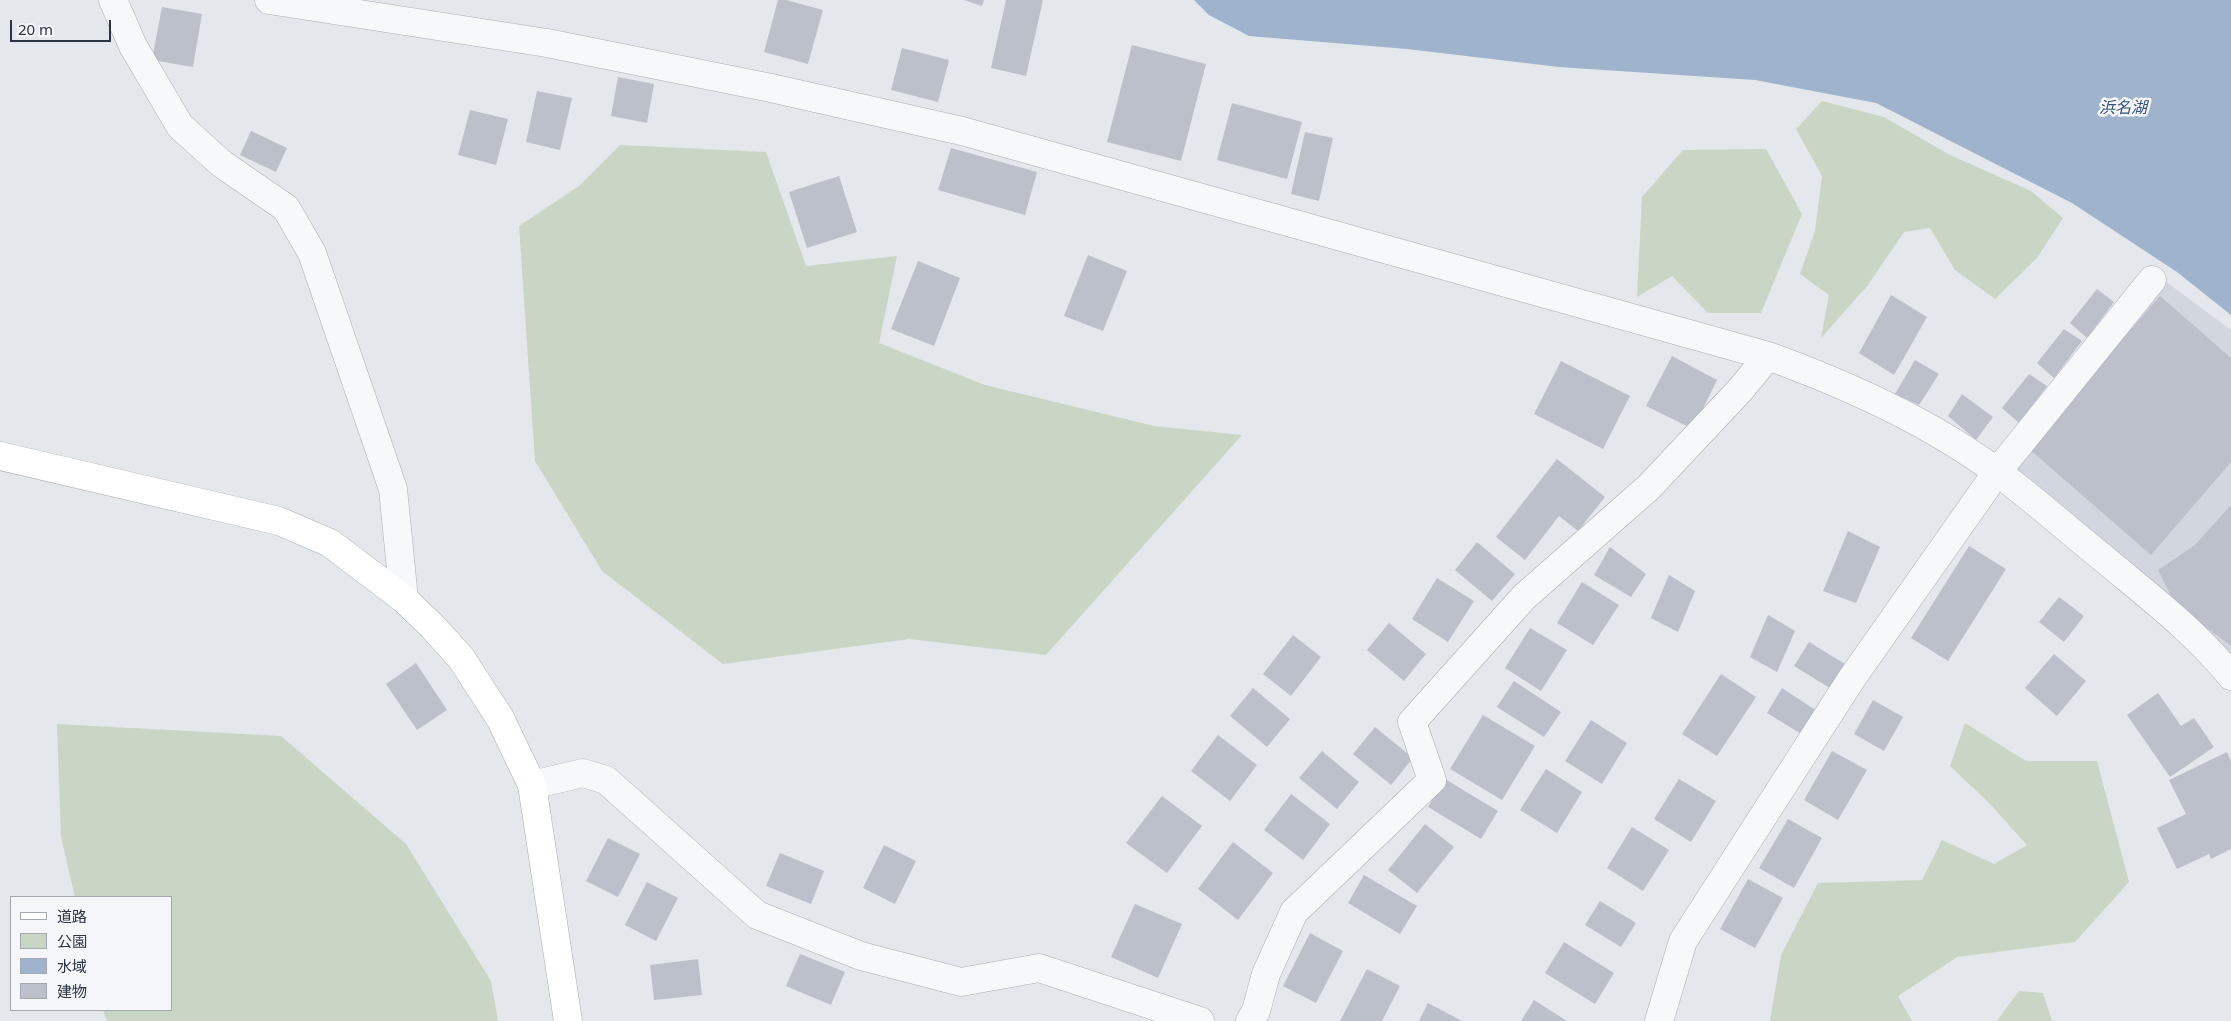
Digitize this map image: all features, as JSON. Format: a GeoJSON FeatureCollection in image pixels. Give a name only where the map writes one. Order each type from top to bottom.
{"type":"FeatureCollection","features":[{"type":"Feature","properties":{"kind":"street"},"geometry":{"type":"LineString","coordinates":[[113,0],[133,46],[180,126],[222,164],[286,208],[312,253],[393,489],[404,599]]}},
{"type":"Feature","properties":{"kind":"street"},"geometry":{"type":"LineString","coordinates":[[269,0],[546,43],[771,88],[962,131],[1768,356],[1885,404],[1960,447],[1997,472],[2144,592],[2214,655],[2231,676]]}},
{"type":"Feature","properties":{"kind":"street"},"geometry":{"type":"LineString","coordinates":[[1659,1021],[1683,941],[1852,678],[1997,472],[2152,280]]}},
{"type":"Feature","properties":{"kind":"street"},"geometry":{"type":"LineString","coordinates":[[1260,1018],[1266,974],[1294,912],[1432,780],[1412,722],[1524,597],[1648,487],[1741,389],[1768,356]]}},
{"type":"Feature","properties":{"kind":"street"},"geometry":{"type":"LineString","coordinates":[[0,456],[279,521],[330,542],[404,599],[461,658],[500,718],[532,785],[568,1021]]}},
{"type":"Feature","properties":{"kind":"street"},"geometry":{"type":"LineString","coordinates":[[532,785],[583,773],[606,780],[757,915],[861,956],[961,982],[1039,968],[1200,1021]]}},
{"type":"Feature","properties":{"kind":"shaded area"},"geometry":{"type":"Polygon","coordinates":[[[2165,281],[2231,330],[2231,658],[2010,464],[2165,281]]]}},
{"type":"Feature","properties":{"kind":"green space"},"geometry":{"type":"Polygon","coordinates":[[[1822,101],[1884,117],[1948,154],[2031,191],[2063,218],[2037,258],[1995,299],[1955,270],[1930,228],[1904,232],[1868,285],[1821,338],[1829,295],[1800,274],[1815,231],[1822,176],[1796,129],[1822,101]]]}},
{"type":"Feature","properties":{"kind":"green space"},"geometry":{"type":"Polygon","coordinates":[[[620,145],[766,152],[806,266],[897,256],[879,343],[985,385],[1154,426],[1242,435],[1046,655],[909,639],[723,664],[602,571],[535,461],[519,226],[579,186],[620,145]]]}},
{"type":"Feature","properties":{"kind":"green space"},"geometry":{"type":"Polygon","coordinates":[[[1766,149],[1802,214],[1761,313],[1708,313],[1672,276],[1637,297],[1642,197],[1683,150],[1766,149]]]}},
{"type":"Feature","properties":{"kind":"green space"},"geometry":{"type":"Polygon","coordinates":[[[1965,723],[2026,761],[2097,761],[2129,882],[2075,942],[1957,957],[1898,996],[1912,1021],[1770,1021],[1781,955],[1818,883],[1922,880],[1942,840],[1994,864],[2027,845],[1989,803],[1950,766],[1965,723]]]}},
{"type":"Feature","properties":{"kind":"green space"},"geometry":{"type":"Polygon","coordinates":[[[57,724],[281,736],[406,844],[491,981],[498,1021],[107,1021],[103,1011],[172,1011],[172,896],[75,896],[61,837],[57,724]]]}},
{"type":"Feature","properties":{"kind":"green space"},"geometry":{"type":"Polygon","coordinates":[[[2019,991],[2043,993],[2052,1021],[1997,1021],[2019,991]]]}},
{"type":"Feature","properties":{"kind":"water","name":"浜名湖"},"geometry":{"type":"Polygon","coordinates":[[[1194,0],[2231,0],[2231,315],[2177,272],[2072,203],[1876,103],[1755,80],[1559,67],[1407,49],[1249,36],[1209,15],[1194,0]]]}},
{"type":"Feature","properties":{"kind":"building"},"geometry":{"type":"Polygon","coordinates":[[[778,0],[786,0],[823,10],[808,64],[764,52],[778,0]]]}},
{"type":"Feature","properties":{"kind":"building"},"geometry":{"type":"Polygon","coordinates":[[[964,0],[984,0],[982,6],[964,0]]]}},
{"type":"Feature","properties":{"kind":"building"},"geometry":{"type":"Polygon","coordinates":[[[1006,0],[1043,0],[1026,76],[991,68],[1006,0]]]}},
{"type":"Feature","properties":{"kind":"building"},"geometry":{"type":"Polygon","coordinates":[[[162,7],[202,14],[193,67],[152,60],[162,7]]]}},
{"type":"Feature","properties":{"kind":"building"},"geometry":{"type":"Polygon","coordinates":[[[1132,45],[1206,64],[1181,161],[1107,142],[1132,45]]]}},
{"type":"Feature","properties":{"kind":"building"},"geometry":{"type":"Polygon","coordinates":[[[902,48],[949,60],[938,102],[891,90],[902,48]]]}},
{"type":"Feature","properties":{"kind":"building"},"geometry":{"type":"Polygon","coordinates":[[[618,77],[654,84],[647,123],[611,116],[618,77]]]}},
{"type":"Feature","properties":{"kind":"building"},"geometry":{"type":"Polygon","coordinates":[[[537,91],[572,98],[560,150],[526,142],[537,91]]]}},
{"type":"Feature","properties":{"kind":"building"},"geometry":{"type":"Polygon","coordinates":[[[1232,103],[1302,122],[1287,179],[1217,160],[1232,103]]]}},
{"type":"Feature","properties":{"kind":"building"},"geometry":{"type":"Polygon","coordinates":[[[470,110],[508,119],[496,165],[458,155],[470,110]]]}},
{"type":"Feature","properties":{"kind":"building"},"geometry":{"type":"Polygon","coordinates":[[[251,131],[287,148],[276,172],[240,155],[251,131]]]}},
{"type":"Feature","properties":{"kind":"building"},"geometry":{"type":"Polygon","coordinates":[[[1305,132],[1333,138],[1319,201],[1291,194],[1305,132]]]}},
{"type":"Feature","properties":{"kind":"building"},"geometry":{"type":"Polygon","coordinates":[[[951,148],[1037,172],[1025,215],[938,190],[951,148]]]}},
{"type":"Feature","properties":{"kind":"building"},"geometry":{"type":"Polygon","coordinates":[[[839,176],[857,232],[807,248],[789,192],[839,176]]]}},
{"type":"Feature","properties":{"kind":"building"},"geometry":{"type":"Polygon","coordinates":[[[1088,255],[1127,271],[1103,331],[1064,316],[1088,255]]]}},
{"type":"Feature","properties":{"kind":"building"},"geometry":{"type":"Polygon","coordinates":[[[918,261],[960,278],[934,346],[891,329],[918,261]]]}},
{"type":"Feature","properties":{"kind":"building"},"geometry":{"type":"Polygon","coordinates":[[[2097,289],[2114,302],[2087,338],[2070,323],[2097,289]]]}},
{"type":"Feature","properties":{"kind":"building"},"geometry":{"type":"Polygon","coordinates":[[[1891,295],[1927,317],[1894,375],[1859,353],[1891,295]]]}},
{"type":"Feature","properties":{"kind":"building"},"geometry":{"type":"Polygon","coordinates":[[[2160,296],[2231,358],[2231,462],[2151,555],[2028,448],[2160,296]]]}},
{"type":"Feature","properties":{"kind":"building"},"geometry":{"type":"Polygon","coordinates":[[[2064,329],[2082,341],[2054,378],[2037,363],[2064,329]]]}},
{"type":"Feature","properties":{"kind":"building"},"geometry":{"type":"Polygon","coordinates":[[[1672,356],[1717,380],[1693,429],[1646,406],[1672,356]]]}},
{"type":"Feature","properties":{"kind":"building"},"geometry":{"type":"Polygon","coordinates":[[[1915,360],[1939,374],[1919,405],[1895,394],[1915,360]]]}},
{"type":"Feature","properties":{"kind":"building"},"geometry":{"type":"Polygon","coordinates":[[[1561,361],[1630,396],[1603,449],[1534,414],[1561,361]]]}},
{"type":"Feature","properties":{"kind":"building"},"geometry":{"type":"Polygon","coordinates":[[[2029,374],[2047,386],[2019,423],[2002,408],[2029,374]]]}},
{"type":"Feature","properties":{"kind":"building"},"geometry":{"type":"Polygon","coordinates":[[[1962,394],[1993,417],[1976,440],[1948,416],[1962,394]]]}},
{"type":"Feature","properties":{"kind":"building"},"geometry":{"type":"Polygon","coordinates":[[[1557,459],[1605,497],[1578,531],[1559,516],[1525,560],[1496,537],[1557,459]]]}},
{"type":"Feature","properties":{"kind":"building"},"geometry":{"type":"Polygon","coordinates":[[[2231,505],[2231,646],[2175,604],[2158,570],[2195,545],[2231,505]]]}},
{"type":"Feature","properties":{"kind":"building"},"geometry":{"type":"Polygon","coordinates":[[[1848,531],[1880,547],[1856,603],[1823,591],[1848,531]]]}},
{"type":"Feature","properties":{"kind":"building"},"geometry":{"type":"Polygon","coordinates":[[[1477,542],[1515,574],[1492,601],[1455,570],[1477,542]]]}},
{"type":"Feature","properties":{"kind":"building"},"geometry":{"type":"Polygon","coordinates":[[[1969,546],[2006,569],[1948,661],[1911,638],[1969,546]]]}},
{"type":"Feature","properties":{"kind":"building"},"geometry":{"type":"Polygon","coordinates":[[[1610,547],[1646,574],[1631,597],[1594,575],[1610,547]]]}},
{"type":"Feature","properties":{"kind":"building"},"geometry":{"type":"Polygon","coordinates":[[[1669,575],[1695,591],[1678,632],[1651,618],[1669,575]]]}},
{"type":"Feature","properties":{"kind":"building"},"geometry":{"type":"Polygon","coordinates":[[[1437,578],[1474,601],[1448,642],[1412,619],[1437,578]]]}},
{"type":"Feature","properties":{"kind":"building"},"geometry":{"type":"Polygon","coordinates":[[[1582,582],[1619,605],[1593,645],[1557,623],[1582,582]]]}},
{"type":"Feature","properties":{"kind":"building"},"geometry":{"type":"Polygon","coordinates":[[[2059,597],[2084,616],[2064,642],[2039,622],[2059,597]]]}},
{"type":"Feature","properties":{"kind":"building"},"geometry":{"type":"Polygon","coordinates":[[[1768,615],[1795,631],[1777,672],[1750,657],[1768,615]]]}},
{"type":"Feature","properties":{"kind":"building"},"geometry":{"type":"Polygon","coordinates":[[[1389,623],[1426,654],[1404,681],[1367,650],[1389,623]]]}},
{"type":"Feature","properties":{"kind":"building"},"geometry":{"type":"Polygon","coordinates":[[[1530,628],[1567,650],[1541,691],[1505,668],[1530,628]]]}},
{"type":"Feature","properties":{"kind":"building"},"geometry":{"type":"Polygon","coordinates":[[[1293,635],[1321,657],[1291,696],[1263,674],[1293,635]]]}},
{"type":"Feature","properties":{"kind":"building"},"geometry":{"type":"Polygon","coordinates":[[[1809,642],[1845,664],[1830,688],[1794,666],[1809,642]]]}},
{"type":"Feature","properties":{"kind":"building"},"geometry":{"type":"Polygon","coordinates":[[[2054,654],[2086,681],[2057,716],[2025,688],[2054,654]]]}},
{"type":"Feature","properties":{"kind":"building"},"geometry":{"type":"Polygon","coordinates":[[[416,663],[447,710],[417,730],[386,684],[416,663]]]}},
{"type":"Feature","properties":{"kind":"building"},"geometry":{"type":"Polygon","coordinates":[[[1721,674],[1756,697],[1717,756],[1682,734],[1721,674]]]}},
{"type":"Feature","properties":{"kind":"building"},"geometry":{"type":"Polygon","coordinates":[[[1514,681],[1561,712],[1544,737],[1497,707],[1514,681]]]}},
{"type":"Feature","properties":{"kind":"building"},"geometry":{"type":"Polygon","coordinates":[[[1253,688],[1290,719],[1267,747],[1230,716],[1253,688]]]}},
{"type":"Feature","properties":{"kind":"building"},"geometry":{"type":"Polygon","coordinates":[[[1782,688],[1817,711],[1803,735],[1767,713],[1782,688]]]}},
{"type":"Feature","properties":{"kind":"building"},"geometry":{"type":"Polygon","coordinates":[[[2158,693],[2181,726],[2194,718],[2214,747],[2170,777],[2127,715],[2158,693]]]}},
{"type":"Feature","properties":{"kind":"building"},"geometry":{"type":"Polygon","coordinates":[[[1873,700],[1903,717],[1884,751],[1854,734],[1873,700]]]}},
{"type":"Feature","properties":{"kind":"building"},"geometry":{"type":"Polygon","coordinates":[[[1483,715],[1535,746],[1502,800],[1450,769],[1483,715]]]}},
{"type":"Feature","properties":{"kind":"building"},"geometry":{"type":"Polygon","coordinates":[[[1591,720],[1627,743],[1602,784],[1565,761],[1591,720]]]}},
{"type":"Feature","properties":{"kind":"building"},"geometry":{"type":"Polygon","coordinates":[[[1375,727],[1413,758],[1391,785],[1353,754],[1375,727]]]}},
{"type":"Feature","properties":{"kind":"building"},"geometry":{"type":"Polygon","coordinates":[[[1218,735],[1257,765],[1230,801],[1191,771],[1218,735]]]}},
{"type":"Feature","properties":{"kind":"building"},"geometry":{"type":"Polygon","coordinates":[[[1322,751],[1359,782],[1337,809],[1299,778],[1322,751]]]}},
{"type":"Feature","properties":{"kind":"building"},"geometry":{"type":"Polygon","coordinates":[[[1832,751],[1867,770],[1838,820],[1804,800],[1832,751]]]}},
{"type":"Feature","properties":{"kind":"building"},"geometry":{"type":"Polygon","coordinates":[[[2227,752],[2231,761],[2231,849],[2211,859],[2209,854],[2177,869],[2157,828],[2186,814],[2169,780],[2227,752]]]}},
{"type":"Feature","properties":{"kind":"building"},"geometry":{"type":"Polygon","coordinates":[[[1546,769],[1582,792],[1557,833],[1520,810],[1546,769]]]}},
{"type":"Feature","properties":{"kind":"building"},"geometry":{"type":"Polygon","coordinates":[[[1445,779],[1498,811],[1481,839],[1428,807],[1445,779]]]}},
{"type":"Feature","properties":{"kind":"building"},"geometry":{"type":"Polygon","coordinates":[[[1679,779],[1716,801],[1691,842],[1654,819],[1679,779]]]}},
{"type":"Feature","properties":{"kind":"building"},"geometry":{"type":"Polygon","coordinates":[[[1291,794],[1330,824],[1303,860],[1264,830],[1291,794]]]}},
{"type":"Feature","properties":{"kind":"building"},"geometry":{"type":"Polygon","coordinates":[[[1162,796],[1202,826],[1167,873],[1126,843],[1162,796]]]}},
{"type":"Feature","properties":{"kind":"building"},"geometry":{"type":"Polygon","coordinates":[[[1788,819],[1822,838],[1794,888],[1759,868],[1788,819]]]}},
{"type":"Feature","properties":{"kind":"building"},"geometry":{"type":"Polygon","coordinates":[[[1425,824],[1454,847],[1417,893],[1388,870],[1425,824]]]}},
{"type":"Feature","properties":{"kind":"building"},"geometry":{"type":"Polygon","coordinates":[[[1632,827],[1669,850],[1643,891],[1607,868],[1632,827]]]}},
{"type":"Feature","properties":{"kind":"building"},"geometry":{"type":"Polygon","coordinates":[[[608,838],[640,854],[618,897],[586,881],[608,838]]]}},
{"type":"Feature","properties":{"kind":"building"},"geometry":{"type":"Polygon","coordinates":[[[1233,842],[1273,873],[1238,920],[1198,889],[1233,842]]]}},
{"type":"Feature","properties":{"kind":"building"},"geometry":{"type":"Polygon","coordinates":[[[884,845],[916,861],[895,904],[863,888],[884,845]]]}},
{"type":"Feature","properties":{"kind":"building"},"geometry":{"type":"Polygon","coordinates":[[[780,853],[824,871],[811,904],[766,886],[780,853]]]}},
{"type":"Feature","properties":{"kind":"building"},"geometry":{"type":"Polygon","coordinates":[[[1364,875],[1417,906],[1400,934],[1348,903],[1364,875]]]}},
{"type":"Feature","properties":{"kind":"building"},"geometry":{"type":"Polygon","coordinates":[[[1748,879],[1783,898],[1755,948],[1720,929],[1748,879]]]}},
{"type":"Feature","properties":{"kind":"building"},"geometry":{"type":"Polygon","coordinates":[[[647,882],[678,898],[656,941],[625,925],[647,882]]]}},
{"type":"Feature","properties":{"kind":"building"},"geometry":{"type":"Polygon","coordinates":[[[1600,901],[1636,923],[1621,947],[1585,925],[1600,901]]]}},
{"type":"Feature","properties":{"kind":"building"},"geometry":{"type":"Polygon","coordinates":[[[1135,904],[1182,924],[1158,978],[1111,957],[1135,904]]]}},
{"type":"Feature","properties":{"kind":"building"},"geometry":{"type":"Polygon","coordinates":[[[1310,933],[1343,951],[1316,1003],[1283,986],[1310,933]]]}},
{"type":"Feature","properties":{"kind":"building"},"geometry":{"type":"Polygon","coordinates":[[[1564,942],[1614,973],[1595,1004],[1545,973],[1564,942]]]}},
{"type":"Feature","properties":{"kind":"building"},"geometry":{"type":"Polygon","coordinates":[[[800,954],[845,972],[831,1005],[786,986],[800,954]]]}},
{"type":"Feature","properties":{"kind":"building"},"geometry":{"type":"Polygon","coordinates":[[[698,959],[702,995],[654,1000],[650,965],[698,959]]]}},
{"type":"Feature","properties":{"kind":"building"},"geometry":{"type":"Polygon","coordinates":[[[1367,969],[1400,986],[1382,1021],[1340,1021],[1367,969]]]}},
{"type":"Feature","properties":{"kind":"building"},"geometry":{"type":"Polygon","coordinates":[[[1534,1000],[1567,1021],[1521,1021],[1534,1000]]]}},
{"type":"Feature","properties":{"kind":"building"},"geometry":{"type":"Polygon","coordinates":[[[1428,1003],[1462,1021],[1419,1021],[1428,1003]]]}}]}
